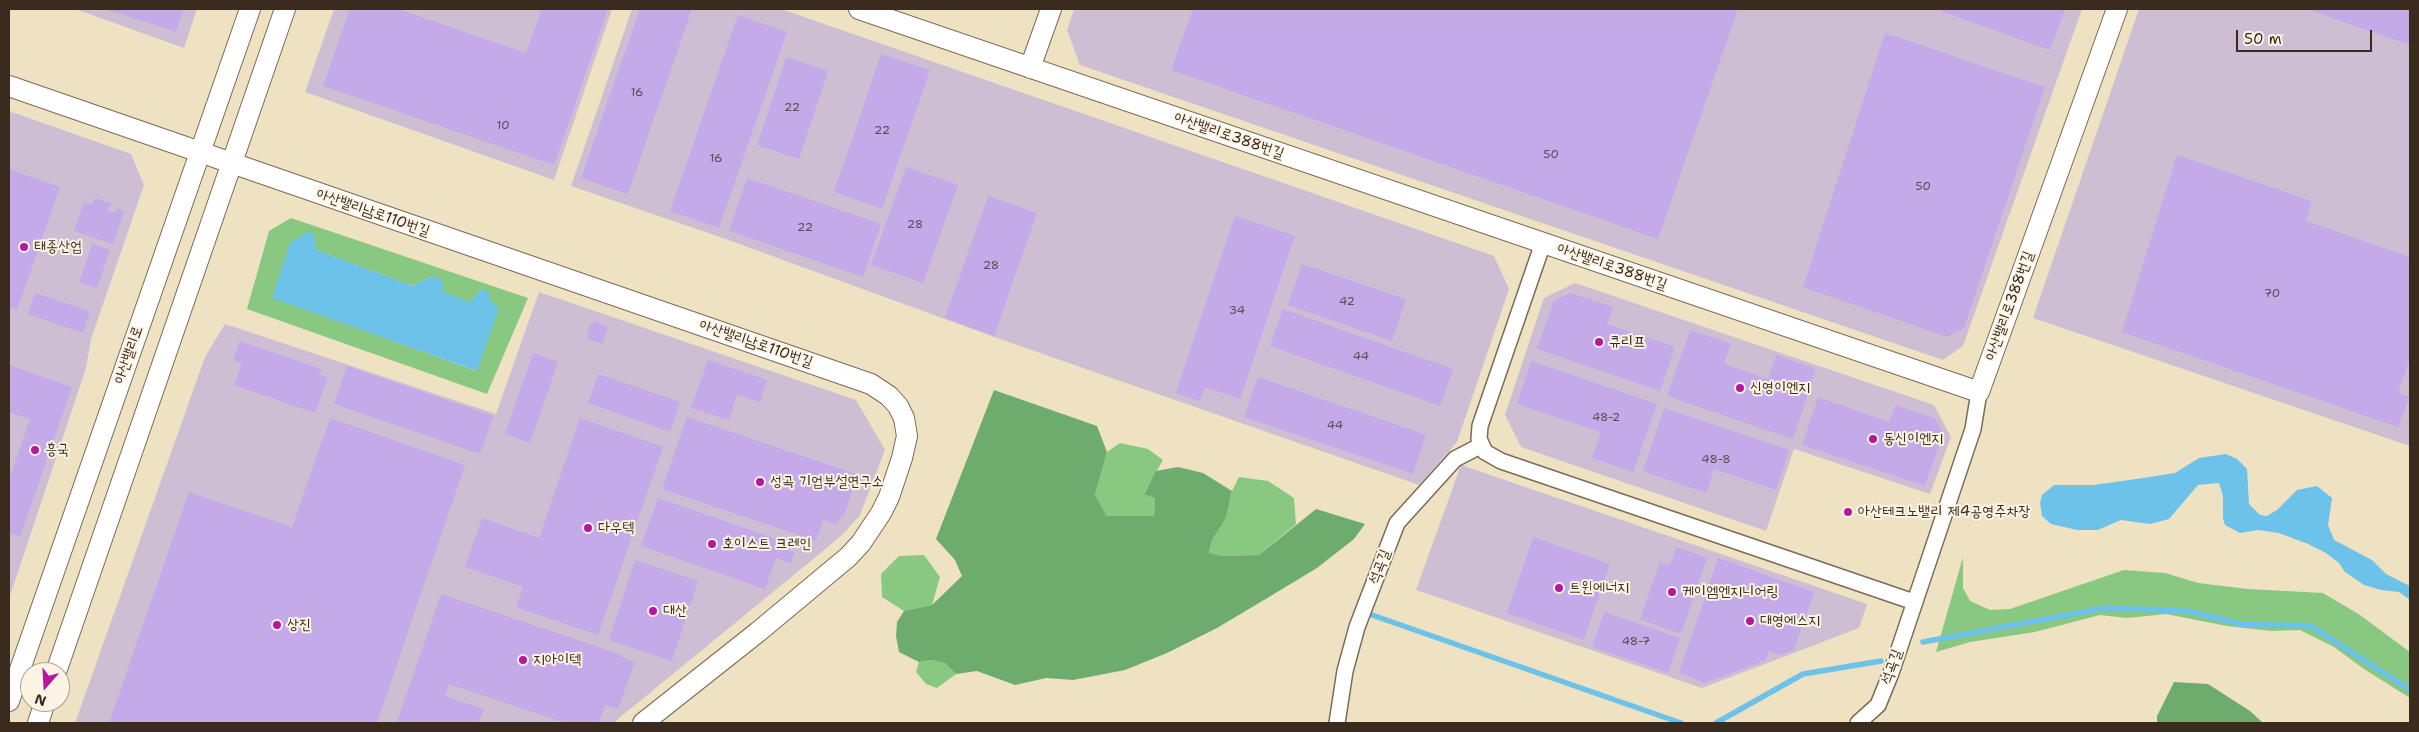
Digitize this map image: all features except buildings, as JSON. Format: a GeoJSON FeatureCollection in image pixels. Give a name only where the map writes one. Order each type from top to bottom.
{"type":"FeatureCollection","features":[{"type":"Feature","properties":{"kind":"street","name":"아산밸리로"},"geometry":{"type":"LineString","coordinates":[[9,701],[198,152],[250,9]]}},
{"type":"Feature","properties":{"kind":"street"},"geometry":{"type":"LineString","coordinates":[[59,662],[285,9]]}},
{"type":"Feature","properties":{"kind":"street","name":"아산밸리로388번길"},"geometry":{"type":"LineString","coordinates":[[859,9],[1979,392],[2117,9]]}},
{"type":"Feature","properties":{"kind":"street"},"geometry":{"type":"LineString","coordinates":[[1030,68],[1051,9]]}},
{"type":"Feature","properties":{"kind":"street","name":"아산밸리남로110번길"},"geometry":{"type":"LineString","coordinates":[[9,86],[871,384],[889,396],[898,406],[904,418],[907,436],[902,458],[885,505],[861,543],[848,557],[758,632],[642,723]]}},
{"type":"Feature","properties":{"kind":"street"},"geometry":{"type":"LineString","coordinates":[[1543,243],[1480,426],[1480,446],[1485,452],[1501,460],[1914,602]]}},
{"type":"Feature","properties":{"kind":"street","name":"석곡길"},"geometry":{"type":"LineString","coordinates":[[1858,723],[1878,705],[1973,429],[1979,392]]}},
{"type":"Feature","properties":{"kind":"street","name":"석곡길"},"geometry":{"type":"LineString","coordinates":[[1337,723],[1345,671],[1357,627],[1397,523],[1455,459],[1480,446]]}},
{"type":"Feature","properties":{"kind":"shaded area"},"geometry":{"type":"Polygon","coordinates":[[[75,9],[197,9],[184,48],[75,9]]]}},
{"type":"Feature","properties":{"kind":"shaded area"},"geometry":{"type":"Polygon","coordinates":[[[334,9],[612,9],[554,180],[305,92],[334,9]]]}},
{"type":"Feature","properties":{"kind":"shaded area"},"geometry":{"type":"Polygon","coordinates":[[[632,9],[781,9],[1494,256],[1509,289],[1457,442],[1419,485],[997,338],[720,237],[571,186],[632,9]]]}},
{"type":"Feature","properties":{"kind":"shaded area"},"geometry":{"type":"Polygon","coordinates":[[[1074,9],[2082,9],[1963,346],[1943,360],[1080,65],[1067,30],[1074,9]]]}},
{"type":"Feature","properties":{"kind":"shaded area"},"geometry":{"type":"Polygon","coordinates":[[[2139,9],[2410,9],[2410,446],[2033,318],[2139,9]]]}},
{"type":"Feature","properties":{"kind":"shaded area"},"geometry":{"type":"Polygon","coordinates":[[[9,111],[131,154],[144,185],[91,339],[86,368],[9,599],[9,111]]]}},
{"type":"Feature","properties":{"kind":"shaded area"},"geometry":{"type":"Polygon","coordinates":[[[1575,283],[1934,405],[1951,437],[1930,494],[1794,449],[1766,531],[1521,447],[1505,415],[1544,298],[1575,283]]]}},
{"type":"Feature","properties":{"kind":"shaded area"},"geometry":{"type":"Polygon","coordinates":[[[539,292],[856,400],[885,450],[860,515],[844,533],[823,551],[613,723],[75,723],[205,357],[225,324],[496,414],[539,292]]]}},
{"type":"Feature","properties":{"kind":"shaded area"},"geometry":{"type":"Polygon","coordinates":[[[1461,465],[1867,604],[1859,628],[1702,688],[1416,590],[1461,465]]]}},
{"type":"Feature","properties":{"kind":"green space"},"geometry":{"type":"Polygon","coordinates":[[[291,218],[528,298],[487,394],[247,309],[269,231],[291,218]],[[313,234],[272,297],[476,371],[491,302],[482,289],[470,302],[442,292],[432,276],[413,286],[316,250],[313,234]]]}},
{"type":"Feature","properties":{"kind":"green space"},"geometry":{"type":"Polygon","coordinates":[[[994,390],[1097,426],[1107,452],[1095,495],[1107,516],[1154,516],[1155,498],[1144,494],[1156,471],[1178,467],[1203,473],[1232,491],[1226,518],[1212,540],[1209,553],[1222,556],[1259,555],[1316,509],[1365,524],[1354,539],[1317,568],[1217,628],[1167,653],[1125,670],[1073,680],[1046,678],[1015,685],[977,671],[956,674],[945,663],[931,660],[919,662],[899,652],[896,636],[897,622],[904,611],[932,605],[962,576],[955,560],[936,539],[994,390]]]}},
{"type":"Feature","properties":{"kind":"green space"},"geometry":{"type":"Polygon","coordinates":[[[1120,443],[1148,449],[1163,460],[1144,493],[1155,498],[1154,516],[1107,516],[1095,495],[1107,452],[1120,443]]]}},
{"type":"Feature","properties":{"kind":"green space"},"geometry":{"type":"Polygon","coordinates":[[[1239,477],[1268,481],[1294,498],[1296,524],[1259,555],[1222,556],[1209,553],[1212,540],[1226,518],[1232,491],[1239,477]]]}},
{"type":"Feature","properties":{"kind":"green space"},"geometry":{"type":"Polygon","coordinates":[[[924,555],[940,577],[932,605],[904,611],[882,597],[881,574],[899,556],[924,555]]]}},
{"type":"Feature","properties":{"kind":"green space"},"geometry":{"type":"Polygon","coordinates":[[[1963,557],[1963,588],[1970,601],[1990,610],[2010,609],[2124,570],[2165,573],[2198,583],[2248,589],[2323,593],[2360,615],[2410,652],[2410,698],[2364,669],[2334,647],[2300,630],[2271,631],[2227,626],[2166,614],[2127,618],[2100,615],[2035,632],[1970,642],[1936,652],[1963,557]]]}},
{"type":"Feature","properties":{"kind":"green space"},"geometry":{"type":"Polygon","coordinates":[[[931,660],[945,663],[956,674],[937,688],[926,684],[916,672],[919,662],[931,660]]]}},
{"type":"Feature","properties":{"kind":"green space"},"geometry":{"type":"Polygon","coordinates":[[[2174,682],[2208,684],[2250,711],[2263,723],[2157,723],[2157,716],[2174,682]]]}},
{"type":"Feature","properties":{"kind":"water"},"geometry":{"type":"Polygon","coordinates":[[[307,232],[313,233],[316,250],[413,286],[432,276],[442,280],[443,292],[470,302],[482,289],[488,291],[491,302],[499,308],[477,371],[272,298],[290,243],[307,232]]]}},
{"type":"Feature","properties":{"kind":"water"},"geometry":{"type":"Polygon","coordinates":[[[2226,454],[2237,459],[2247,469],[2249,504],[2260,515],[2267,516],[2277,510],[2297,490],[2317,486],[2332,498],[2328,525],[2334,540],[2372,560],[2386,574],[2410,586],[2410,600],[2399,592],[2381,590],[2364,585],[2345,572],[2339,563],[2326,553],[2308,544],[2279,533],[2258,530],[2240,533],[2225,525],[2223,519],[2223,496],[2219,483],[2198,485],[2169,519],[2150,524],[2121,520],[2098,530],[2077,530],[2051,524],[2042,516],[2040,503],[2042,495],[2054,485],[2094,485],[2175,473],[2199,458],[2226,454]]]}},
{"type":"Feature","properties":{"kind":"waterway"},"geometry":{"type":"LineString","coordinates":[[1923,642],[2105,608],[2187,611],[2241,624],[2311,626],[2410,690]]}},
{"type":"Feature","properties":{"kind":"waterway"},"geometry":{"type":"LineString","coordinates":[[1372,615],[1681,723]]}},
{"type":"Feature","properties":{"kind":"waterway"},"geometry":{"type":"LineString","coordinates":[[1716,723],[1803,674],[1881,661]]}},
{"type":"Feature","properties":{"kind":"place","name":"태종산업"},"geometry":{"type":"Point","coordinates":[24,247]}},
{"type":"Feature","properties":{"kind":"place","name":"큐리프"},"geometry":{"type":"Point","coordinates":[1599,342]}},
{"type":"Feature","properties":{"kind":"place","name":"신영이엔지"},"geometry":{"type":"Point","coordinates":[1740,388]}},
{"type":"Feature","properties":{"kind":"place","name":"동신이엔지"},"geometry":{"type":"Point","coordinates":[1873,439]}},
{"type":"Feature","properties":{"kind":"place","name":"흥국"},"geometry":{"type":"Point","coordinates":[35,450]}},
{"type":"Feature","properties":{"kind":"place","name":"성곡 기업부설연구소"},"geometry":{"type":"Point","coordinates":[760,482]}},
{"type":"Feature","properties":{"kind":"place","name":"아산테크노밸리 제4공영주차장"},"geometry":{"type":"Point","coordinates":[1848,512]}},
{"type":"Feature","properties":{"kind":"place","name":"다우텍"},"geometry":{"type":"Point","coordinates":[588,528]}},
{"type":"Feature","properties":{"kind":"place","name":"호이스트 크레인"},"geometry":{"type":"Point","coordinates":[712,544]}},
{"type":"Feature","properties":{"kind":"place","name":"트윈에너지"},"geometry":{"type":"Point","coordinates":[1559,588]}},
{"type":"Feature","properties":{"kind":"place","name":"케이엠엔지니어링"},"geometry":{"type":"Point","coordinates":[1672,592]}},
{"type":"Feature","properties":{"kind":"place","name":"대산"},"geometry":{"type":"Point","coordinates":[653,611]}},
{"type":"Feature","properties":{"kind":"place","name":"대영에스지"},"geometry":{"type":"Point","coordinates":[1750,621]}},
{"type":"Feature","properties":{"kind":"place","name":"상진"},"geometry":{"type":"Point","coordinates":[277,625]}},
{"type":"Feature","properties":{"kind":"place","name":"지아이텍"},"geometry":{"type":"Point","coordinates":[523,660]}}]}
